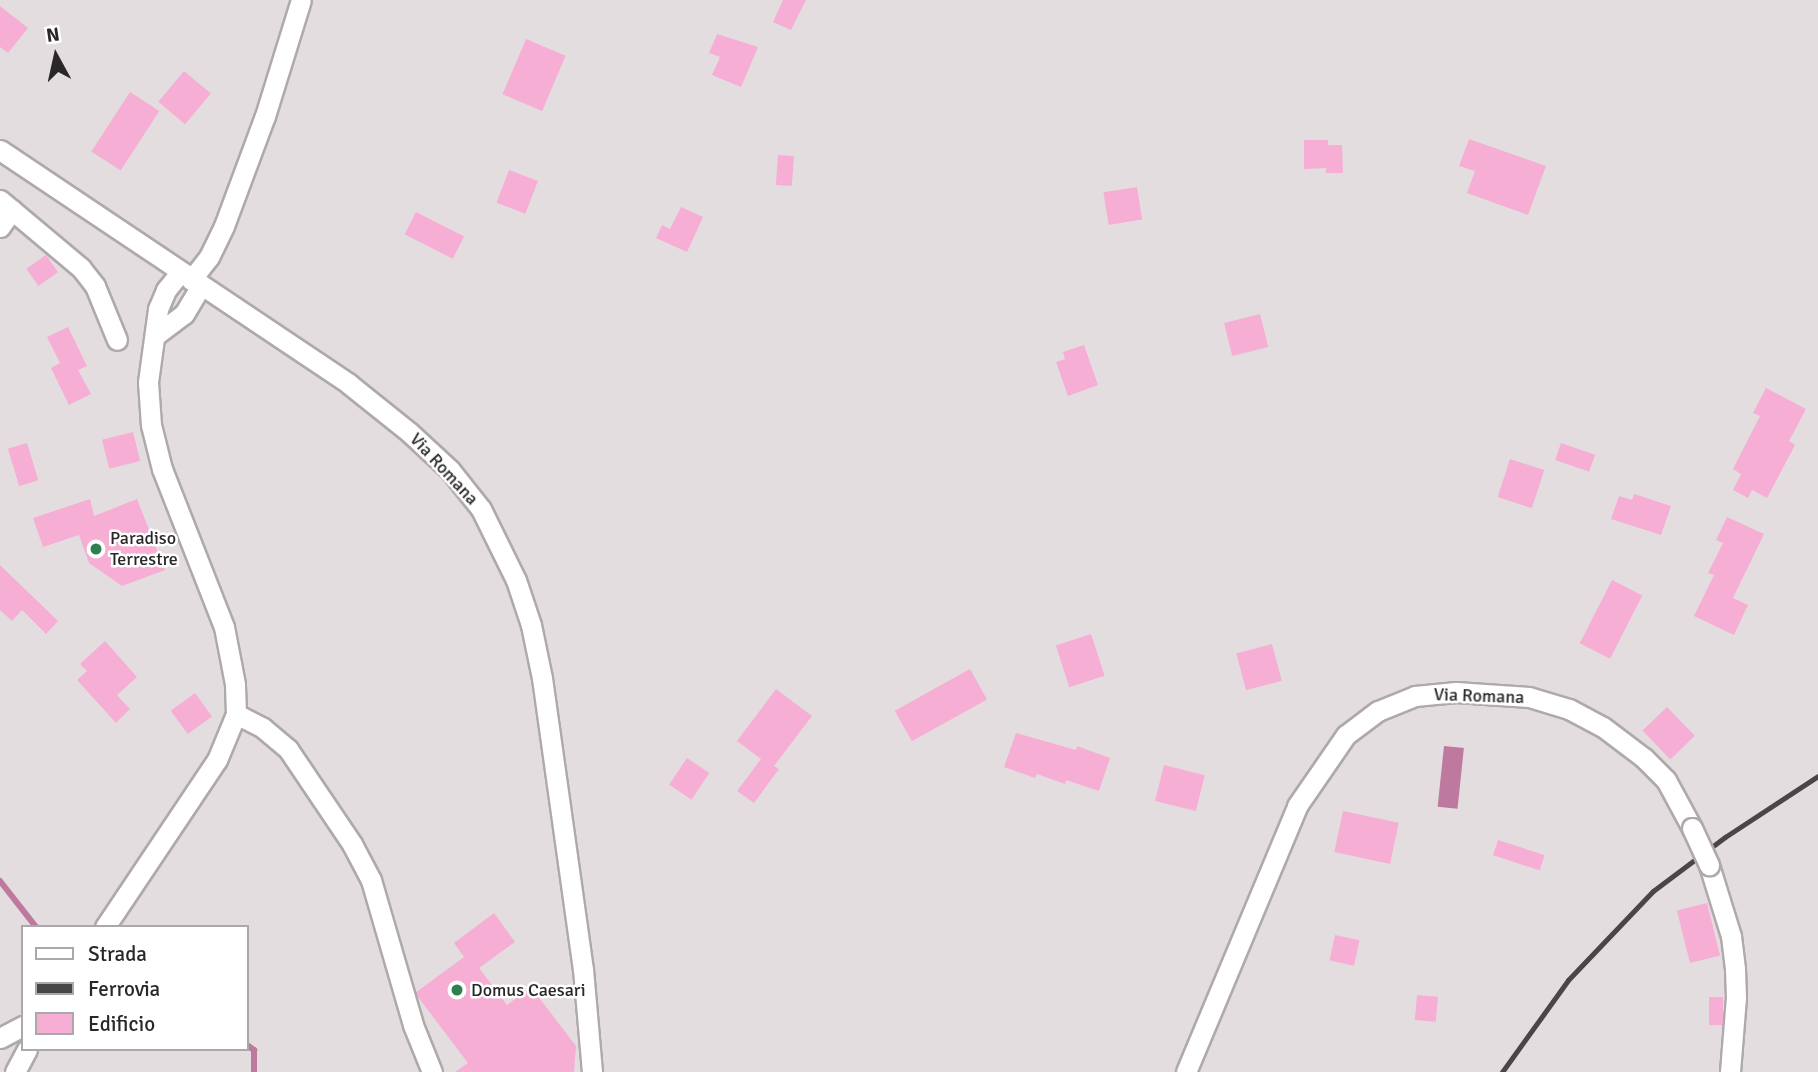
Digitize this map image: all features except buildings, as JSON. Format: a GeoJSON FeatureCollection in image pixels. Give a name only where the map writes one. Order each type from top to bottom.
{"type":"FeatureCollection","features":[{"type":"Feature","properties":{"kind":"street"},"geometry":{"type":"LineString","coordinates":[[106,925],[217,760],[236,714],[235,684],[224,627],[169,488],[153,437],[148,382],[160,303],[190,280],[209,257],[224,226],[265,116],[301,0]]}},
{"type":"Feature","properties":{"kind":"street","name":"Via Romana"},"geometry":{"type":"LineString","coordinates":[[0,150],[190,280],[349,384],[410,432],[466,489],[502,547],[531,625],[542,678],[583,969],[593,1072]]}},
{"type":"Feature","properties":{"kind":"street"},"geometry":{"type":"LineString","coordinates":[[0,227],[6,205],[81,268],[95,286],[117,340]]}},
{"type":"Feature","properties":{"kind":"street"},"geometry":{"type":"LineString","coordinates":[[156,335],[184,314],[190,280]]}},
{"type":"Feature","properties":{"kind":"street","name":"Via Romana"},"geometry":{"type":"LineString","coordinates":[[1186,1072],[1297,806],[1346,735],[1378,711],[1415,696],[1456,692],[1529,697],[1577,712],[1632,747],[1654,767],[1675,794],[1709,864],[1731,936],[1735,969],[1735,1008],[1730,1072]]}},
{"type":"Feature","properties":{"kind":"street"},"geometry":{"type":"LineString","coordinates":[[236,714],[264,728],[288,749],[352,844],[371,880],[413,1025],[432,1072]]}},
{"type":"Feature","properties":{"kind":"street"},"geometry":{"type":"LineString","coordinates":[[0,1037],[21,1027]]}},
{"type":"Feature","properties":{"kind":"shaded area"},"geometry":{"type":"Polygon","coordinates":[[[1444,746],[1464,748],[1458,809],[1438,807],[1444,746]]]}},
{"type":"Feature","properties":{"kind":"waterway"},"geometry":{"type":"LineString","coordinates":[[0,881],[34,925]]}},
{"type":"Feature","properties":{"kind":"waterway"},"geometry":{"type":"LineString","coordinates":[[248,1046],[254,1050],[254,1072]]}},
{"type":"Feature","properties":{"kind":"railway"},"geometry":{"type":"LineString","coordinates":[[1502,1072],[1568,980],[1653,891],[1725,837],[1818,776]]}},
{"type":"Feature","properties":{"kind":"place","name":"Paradiso Terrestre"},"geometry":{"type":"Point","coordinates":[96,549]}},
{"type":"Feature","properties":{"kind":"place","name":"Domus Caesari"},"geometry":{"type":"Point","coordinates":[457,990]}}]}
